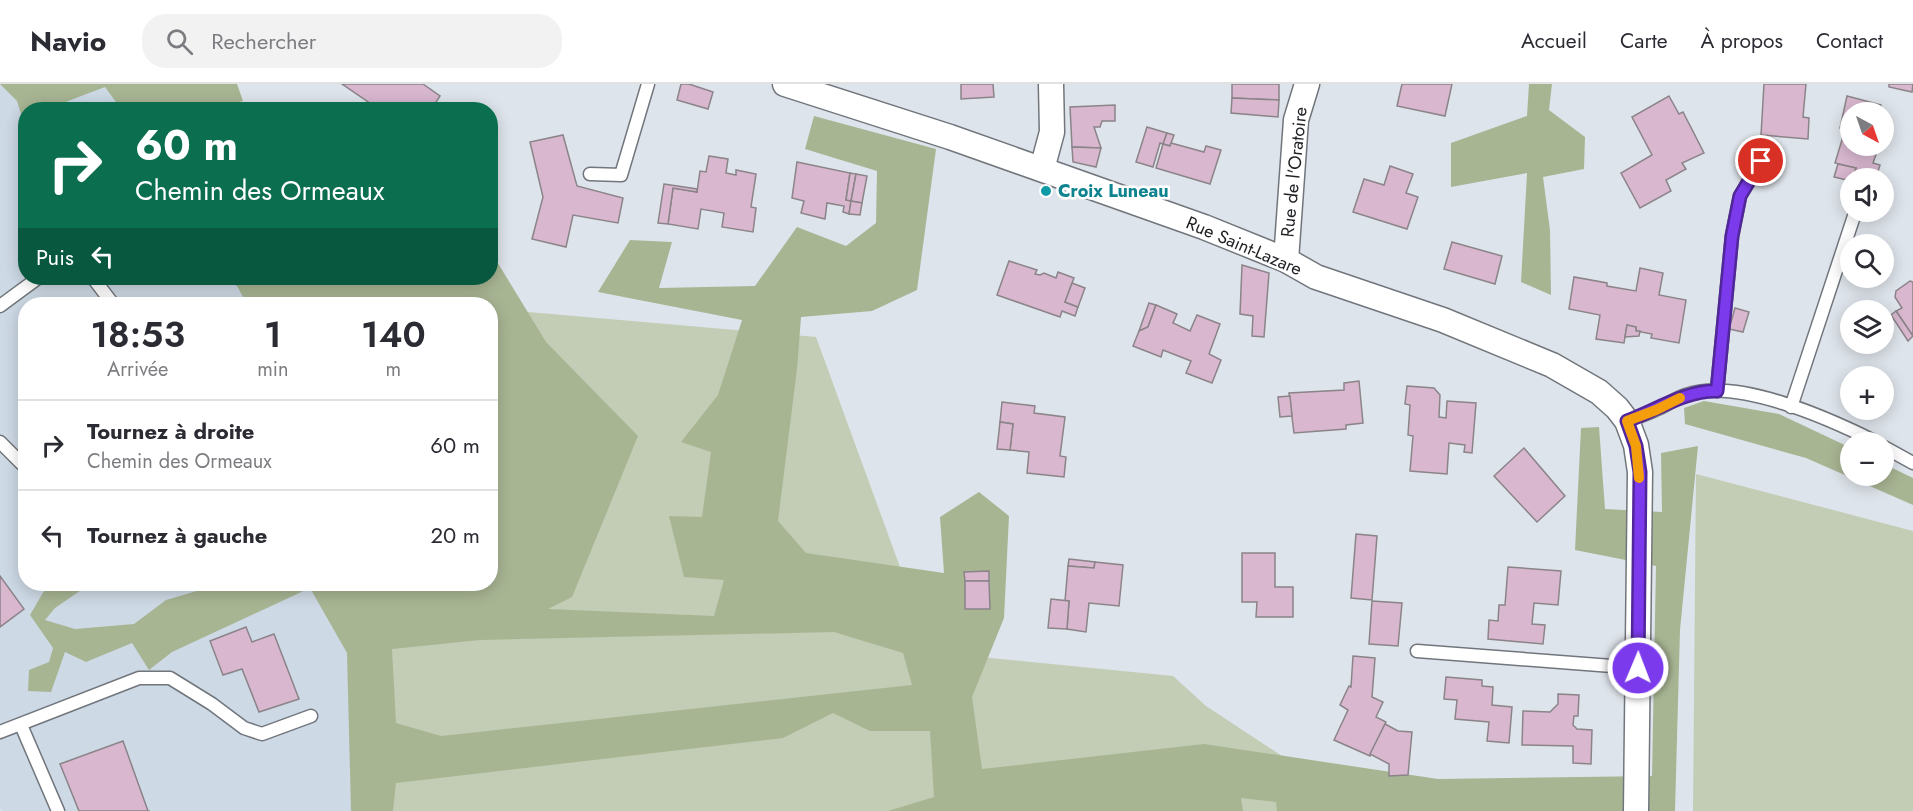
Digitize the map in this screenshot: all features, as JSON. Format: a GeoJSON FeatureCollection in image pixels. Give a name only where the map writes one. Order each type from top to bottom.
{"type":"FeatureCollection","features":[{"type":"Feature","properties":{"kind":"street","name":"Rue Saint-Lazare"},"geometry":{"type":"LineString","coordinates":[[785,84],[951,137],[1204,227],[1286,260],[1316,277],[1443,320],[1552,365],[1599,392],[1617,408],[1627,421],[1636,446],[1640,472],[1636,811]]}},
{"type":"Feature","properties":{"kind":"street"},"geometry":{"type":"LineString","coordinates":[[1042,169],[1052,132],[1051,84]]}},
{"type":"Feature","properties":{"kind":"street","name":"Rue de l'Oratoire"},"geometry":{"type":"LineString","coordinates":[[1286,260],[1296,120],[1307,84]]}},
{"type":"Feature","properties":{"kind":"lane"},"geometry":{"type":"LineString","coordinates":[[590,174],[621,175],[648,84]]}},
{"type":"Feature","properties":{"kind":"lane"},"geometry":{"type":"LineString","coordinates":[[1717,391],[1732,236],[1740,196],[1761,161]]}},
{"type":"Feature","properties":{"kind":"lane"},"geometry":{"type":"LineString","coordinates":[[1791,407],[1852,222]]}},
{"type":"Feature","properties":{"kind":"lane"},"geometry":{"type":"LineString","coordinates":[[0,306],[28,285]]}},
{"type":"Feature","properties":{"kind":"lane"},"geometry":{"type":"LineString","coordinates":[[98,285],[108,297]]}},
{"type":"Feature","properties":{"kind":"lane"},"geometry":{"type":"LineString","coordinates":[[1627,421],[1687,395],[1717,391],[1738,393],[1791,407],[1819,416],[1854,432]]}},
{"type":"Feature","properties":{"kind":"lane"},"geometry":{"type":"LineString","coordinates":[[0,442],[18,460]]}},
{"type":"Feature","properties":{"kind":"lane"},"geometry":{"type":"LineString","coordinates":[[1894,453],[1913,463]]}},
{"type":"Feature","properties":{"kind":"lane"},"geometry":{"type":"LineString","coordinates":[[1417,651],[1638,668]]}},
{"type":"Feature","properties":{"kind":"lane"},"geometry":{"type":"LineString","coordinates":[[0,732],[138,678],[170,678],[212,704],[244,728],[262,734],[311,716]]}},
{"type":"Feature","properties":{"kind":"lane"},"geometry":{"type":"LineString","coordinates":[[21,725],[58,811]]}},
{"type":"Feature","properties":{"kind":"shaded area"},"geometry":{"type":"Polygon","coordinates":[[[0,84],[147,84],[175,102],[18,102],[18,285],[456,285],[476,297],[18,297],[18,591],[394,591],[370,811],[2,811],[0,808],[0,84]]]}},
{"type":"Feature","properties":{"kind":"green space"},"geometry":{"type":"Polygon","coordinates":[[[0,84],[237,84],[243,101],[116,102],[105,87],[65,102],[18,102],[18,104],[0,84]]]}},
{"type":"Feature","properties":{"kind":"green space"},"geometry":{"type":"Polygon","coordinates":[[[1529,84],[1552,84],[1549,110],[1585,137],[1584,169],[1543,177],[1550,230],[1551,295],[1521,282],[1527,173],[1451,187],[1451,143],[1527,116],[1529,84]]]}},
{"type":"Feature","properties":{"kind":"green space"},"geometry":{"type":"Polygon","coordinates":[[[814,116],[936,149],[917,290],[872,311],[801,317],[797,369],[778,521],[806,553],[944,573],[940,517],[979,492],[1009,516],[1004,618],[972,697],[982,769],[1204,744],[1438,779],[1652,776],[1656,566],[1575,550],[1581,428],[1599,427],[1605,509],[1662,512],[1661,453],[1698,446],[1680,630],[1675,811],[1277,811],[1276,802],[1241,798],[1243,811],[888,811],[934,797],[930,731],[870,731],[833,713],[783,738],[396,783],[393,811],[351,811],[347,653],[312,591],[498,591],[498,297],[243,297],[236,285],[498,285],[498,263],[546,342],[638,436],[572,597],[548,609],[714,616],[724,580],[684,577],[669,516],[702,517],[711,452],[681,442],[718,395],[742,320],[598,292],[630,240],[672,242],[659,288],[755,286],[797,227],[846,246],[876,223],[877,171],[805,149],[814,116]],[[834,632],[480,640],[392,649],[396,723],[441,736],[912,685],[903,653],[834,632]]]}},
{"type":"Feature","properties":{"kind":"green space"},"geometry":{"type":"Polygon","coordinates":[[[498,309],[816,337],[931,652],[1173,676],[1206,706],[1282,756],[1384,811],[370,811],[394,591],[498,591],[498,309]]]}},
{"type":"Feature","properties":{"kind":"green space"},"geometry":{"type":"Polygon","coordinates":[[[1704,401],[1779,414],[1840,443],[1840,473],[1806,458],[1685,424],[1684,408],[1704,401]]]}},
{"type":"Feature","properties":{"kind":"green space"},"geometry":{"type":"Polygon","coordinates":[[[1894,469],[1913,478],[1913,505],[1870,486],[1894,486],[1894,469]]]}},
{"type":"Feature","properties":{"kind":"green space"},"geometry":{"type":"Polygon","coordinates":[[[1696,474],[1913,531],[1913,811],[1693,811],[1696,474]]]}},
{"type":"Feature","properties":{"kind":"green space"},"geometry":{"type":"Polygon","coordinates":[[[44,591],[80,591],[55,608],[45,620],[75,629],[134,624],[166,600],[197,591],[304,591],[172,652],[149,670],[132,643],[86,662],[65,652],[51,692],[28,691],[29,670],[49,662],[53,648],[30,615],[44,591]]]}},
{"type":"Feature","properties":{"kind":"building"},"geometry":{"type":"Polygon","coordinates":[[[342,84],[423,84],[440,96],[436,102],[368,102],[342,84]]]}},
{"type":"Feature","properties":{"kind":"building"},"geometry":{"type":"Polygon","coordinates":[[[681,84],[689,84],[713,92],[708,109],[677,100],[681,84]]]}},
{"type":"Feature","properties":{"kind":"building"},"geometry":{"type":"Polygon","coordinates":[[[961,84],[993,84],[994,97],[961,99],[961,84]]]}},
{"type":"Feature","properties":{"kind":"building"},"geometry":{"type":"Polygon","coordinates":[[[1232,84],[1279,84],[1279,100],[1232,98],[1232,84]]]}},
{"type":"Feature","properties":{"kind":"building"},"geometry":{"type":"Polygon","coordinates":[[[1402,84],[1452,84],[1445,116],[1397,106],[1402,84]]]}},
{"type":"Feature","properties":{"kind":"building"},"geometry":{"type":"Polygon","coordinates":[[[1764,84],[1806,84],[1803,117],[1809,118],[1808,139],[1761,135],[1764,84]]]}},
{"type":"Feature","properties":{"kind":"building"},"geometry":{"type":"Polygon","coordinates":[[[1889,84],[1913,84],[1912,92],[1889,87],[1889,84]]]}},
{"type":"Feature","properties":{"kind":"building"},"geometry":{"type":"Polygon","coordinates":[[[1669,96],[1679,114],[1683,112],[1704,153],[1682,163],[1686,169],[1666,180],[1671,191],[1640,208],[1621,173],[1652,155],[1632,117],[1669,96]]]}},
{"type":"Feature","properties":{"kind":"building"},"geometry":{"type":"Polygon","coordinates":[[[1847,96],[1870,102],[1846,102],[1847,96]]]}},
{"type":"Feature","properties":{"kind":"building"},"geometry":{"type":"Polygon","coordinates":[[[1232,98],[1279,100],[1278,117],[1231,113],[1232,98]]]}},
{"type":"Feature","properties":{"kind":"building"},"geometry":{"type":"Polygon","coordinates":[[[1115,105],[1115,121],[1102,121],[1100,127],[1094,127],[1101,148],[1072,147],[1070,107],[1115,105]]]}},
{"type":"Feature","properties":{"kind":"building"},"geometry":{"type":"Polygon","coordinates":[[[1147,127],[1167,133],[1163,144],[1160,143],[1153,167],[1136,162],[1147,127]]]}},
{"type":"Feature","properties":{"kind":"building"},"geometry":{"type":"Polygon","coordinates":[[[1167,133],[1174,135],[1170,146],[1163,144],[1167,133]]]}},
{"type":"Feature","properties":{"kind":"building"},"geometry":{"type":"Polygon","coordinates":[[[563,135],[577,186],[623,198],[618,223],[573,215],[566,247],[532,239],[543,197],[530,142],[563,135]]]}},
{"type":"Feature","properties":{"kind":"building"},"geometry":{"type":"Polygon","coordinates":[[[1171,143],[1204,152],[1206,146],[1221,150],[1210,184],[1156,168],[1163,144],[1170,146],[1171,143]]]}},
{"type":"Feature","properties":{"kind":"building"},"geometry":{"type":"Polygon","coordinates":[[[1840,146],[1840,156],[1875,156],[1873,163],[1880,165],[1879,168],[1856,168],[1835,163],[1840,146]]]}},
{"type":"Feature","properties":{"kind":"building"},"geometry":{"type":"Polygon","coordinates":[[[1072,147],[1101,148],[1096,167],[1073,162],[1072,147]]]}},
{"type":"Feature","properties":{"kind":"building"},"geometry":{"type":"Polygon","coordinates":[[[709,156],[728,159],[726,173],[736,175],[736,170],[756,174],[751,207],[756,208],[753,232],[722,227],[724,213],[701,209],[698,229],[668,224],[673,188],[697,192],[700,171],[706,172],[709,156]]]}},
{"type":"Feature","properties":{"kind":"building"},"geometry":{"type":"Polygon","coordinates":[[[797,162],[850,173],[846,200],[851,201],[849,214],[843,212],[844,206],[827,203],[825,219],[801,213],[804,201],[792,198],[797,162]]]}},
{"type":"Feature","properties":{"kind":"building"},"geometry":{"type":"Polygon","coordinates":[[[1838,164],[1856,168],[1840,168],[1840,178],[1834,177],[1838,164]]]}},
{"type":"Feature","properties":{"kind":"building"},"geometry":{"type":"Polygon","coordinates":[[[1390,166],[1413,174],[1406,193],[1418,197],[1407,229],[1353,212],[1364,179],[1384,185],[1390,166]]]}},
{"type":"Feature","properties":{"kind":"building"},"geometry":{"type":"Polygon","coordinates":[[[850,173],[856,174],[851,201],[846,200],[850,173]]]}},
{"type":"Feature","properties":{"kind":"building"},"geometry":{"type":"Polygon","coordinates":[[[856,174],[867,176],[862,203],[851,201],[856,174]]]}},
{"type":"Feature","properties":{"kind":"building"},"geometry":{"type":"Polygon","coordinates":[[[664,184],[697,189],[697,192],[673,188],[668,224],[658,223],[664,184]]]}},
{"type":"Feature","properties":{"kind":"building"},"geometry":{"type":"Polygon","coordinates":[[[851,201],[862,203],[860,215],[849,214],[851,201]]]}},
{"type":"Feature","properties":{"kind":"building"},"geometry":{"type":"Polygon","coordinates":[[[1452,242],[1502,256],[1495,284],[1444,269],[1452,242]]]}},
{"type":"Feature","properties":{"kind":"building"},"geometry":{"type":"Polygon","coordinates":[[[1009,261],[1037,270],[1035,274],[1044,273],[1056,278],[1058,272],[1074,278],[1065,302],[1078,307],[1075,316],[1062,311],[1060,317],[997,295],[1009,261]]]}},
{"type":"Feature","properties":{"kind":"building"},"geometry":{"type":"Polygon","coordinates":[[[1242,265],[1269,273],[1264,337],[1252,336],[1253,316],[1240,314],[1242,265]]]}},
{"type":"Feature","properties":{"kind":"building"},"geometry":{"type":"Polygon","coordinates":[[[1640,268],[1663,273],[1659,295],[1686,300],[1679,343],[1651,338],[1652,334],[1636,331],[1636,327],[1627,325],[1624,343],[1596,339],[1600,315],[1569,309],[1574,277],[1636,291],[1640,268]]]}},
{"type":"Feature","properties":{"kind":"building"},"geometry":{"type":"Polygon","coordinates":[[[1910,281],[1913,282],[1913,336],[1896,311],[1902,308],[1895,297],[1896,291],[1910,281]]]}},
{"type":"Feature","properties":{"kind":"building"},"geometry":{"type":"Polygon","coordinates":[[[1072,283],[1085,288],[1078,307],[1065,302],[1072,283]]]}},
{"type":"Feature","properties":{"kind":"building"},"geometry":{"type":"Polygon","coordinates":[[[1149,303],[1156,305],[1148,327],[1139,331],[1149,303]]]}},
{"type":"Feature","properties":{"kind":"building"},"geometry":{"type":"Polygon","coordinates":[[[1156,305],[1177,314],[1173,323],[1190,331],[1197,315],[1220,324],[1209,354],[1221,360],[1212,383],[1186,373],[1191,361],[1163,350],[1161,357],[1133,346],[1139,331],[1148,327],[1156,305]]]}},
{"type":"Feature","properties":{"kind":"building"},"geometry":{"type":"Polygon","coordinates":[[[1735,308],[1749,312],[1743,332],[1729,329],[1735,308]]]}},
{"type":"Feature","properties":{"kind":"building"},"geometry":{"type":"Polygon","coordinates":[[[1896,311],[1913,336],[1908,341],[1894,320],[1896,311]]]}},
{"type":"Feature","properties":{"kind":"building"},"geometry":{"type":"Polygon","coordinates":[[[1627,325],[1636,327],[1636,331],[1640,331],[1639,336],[1625,337],[1627,325]]]}},
{"type":"Feature","properties":{"kind":"building"},"geometry":{"type":"Polygon","coordinates":[[[1359,381],[1363,423],[1346,425],[1346,429],[1294,433],[1289,393],[1344,390],[1344,383],[1359,381]]]}},
{"type":"Feature","properties":{"kind":"building"},"geometry":{"type":"Polygon","coordinates":[[[1407,386],[1434,388],[1440,395],[1439,417],[1446,418],[1447,401],[1476,403],[1472,453],[1464,452],[1465,445],[1449,443],[1447,474],[1410,471],[1413,436],[1408,435],[1410,405],[1405,404],[1407,386]]]}},
{"type":"Feature","properties":{"kind":"building"},"geometry":{"type":"Polygon","coordinates":[[[1290,396],[1292,416],[1280,417],[1278,397],[1290,396]]]}},
{"type":"Feature","properties":{"kind":"building"},"geometry":{"type":"Polygon","coordinates":[[[1002,402],[1035,406],[1034,413],[1065,417],[1060,456],[1066,457],[1064,477],[1027,473],[1029,452],[1010,450],[1013,424],[1000,422],[1002,402]]]}},
{"type":"Feature","properties":{"kind":"building"},"geometry":{"type":"Polygon","coordinates":[[[1000,422],[1013,424],[1010,450],[997,449],[1000,422]]]}},
{"type":"Feature","properties":{"kind":"building"},"geometry":{"type":"Polygon","coordinates":[[[1524,448],[1565,496],[1537,522],[1494,476],[1524,448]]]}},
{"type":"Feature","properties":{"kind":"building"},"geometry":{"type":"Polygon","coordinates":[[[1356,534],[1377,536],[1372,600],[1351,598],[1356,534]]]}},
{"type":"Feature","properties":{"kind":"building"},"geometry":{"type":"Polygon","coordinates":[[[1242,553],[1275,553],[1275,587],[1293,587],[1293,617],[1256,617],[1257,602],[1242,602],[1242,553]]]}},
{"type":"Feature","properties":{"kind":"building"},"geometry":{"type":"Polygon","coordinates":[[[1069,559],[1095,562],[1094,568],[1068,566],[1069,559]]]}},
{"type":"Feature","properties":{"kind":"building"},"geometry":{"type":"Polygon","coordinates":[[[1095,562],[1123,565],[1119,606],[1089,603],[1086,632],[1067,629],[1069,601],[1065,601],[1068,566],[1094,568],[1095,562]]]}},
{"type":"Feature","properties":{"kind":"building"},"geometry":{"type":"Polygon","coordinates":[[[1508,567],[1561,571],[1558,605],[1534,603],[1532,624],[1545,625],[1543,644],[1488,639],[1489,620],[1498,621],[1499,605],[1505,605],[1508,567]]]}},
{"type":"Feature","properties":{"kind":"building"},"geometry":{"type":"Polygon","coordinates":[[[989,571],[989,581],[965,581],[964,572],[989,571]]]}},
{"type":"Feature","properties":{"kind":"building"},"geometry":{"type":"Polygon","coordinates":[[[0,576],[24,609],[0,627],[0,576]]]}},
{"type":"Feature","properties":{"kind":"building"},"geometry":{"type":"Polygon","coordinates":[[[965,581],[989,581],[990,609],[965,609],[965,581]]]}},
{"type":"Feature","properties":{"kind":"building"},"geometry":{"type":"Polygon","coordinates":[[[1051,599],[1069,601],[1067,629],[1048,628],[1051,599]]]}},
{"type":"Feature","properties":{"kind":"building"},"geometry":{"type":"Polygon","coordinates":[[[1372,601],[1402,603],[1398,646],[1369,644],[1372,601]]]}},
{"type":"Feature","properties":{"kind":"building"},"geometry":{"type":"Polygon","coordinates":[[[246,627],[252,642],[274,634],[299,699],[259,712],[242,669],[223,675],[210,641],[246,627]]]}},
{"type":"Feature","properties":{"kind":"building"},"geometry":{"type":"Polygon","coordinates":[[[1353,656],[1375,658],[1372,697],[1383,702],[1376,717],[1386,722],[1370,756],[1334,740],[1348,710],[1340,705],[1349,686],[1351,687],[1353,656]]]}},
{"type":"Feature","properties":{"kind":"building"},"geometry":{"type":"Polygon","coordinates":[[[1446,677],[1482,680],[1482,686],[1493,687],[1492,705],[1512,707],[1509,743],[1487,741],[1489,722],[1455,719],[1457,700],[1444,699],[1446,677]]]}},
{"type":"Feature","properties":{"kind":"building"},"geometry":{"type":"Polygon","coordinates":[[[1558,694],[1579,695],[1578,716],[1574,716],[1573,725],[1577,729],[1592,730],[1591,764],[1573,763],[1573,746],[1522,745],[1523,711],[1550,712],[1558,704],[1558,694]]]}},
{"type":"Feature","properties":{"kind":"building"},"geometry":{"type":"Polygon","coordinates":[[[1385,724],[1398,731],[1412,732],[1408,775],[1389,776],[1389,764],[1370,754],[1385,724]]]}},
{"type":"Feature","properties":{"kind":"building"},"geometry":{"type":"Polygon","coordinates":[[[123,741],[148,811],[79,811],[60,764],[123,741]]]}},
{"type":"Feature","properties":{"kind":"slow traffic"},"geometry":{"type":"LineString","coordinates":[[1639,478],[1636,446],[1627,421],[1680,398]]}},
{"type":"Feature","properties":{"kind":"place","name":"Croix Luneau"},"geometry":{"type":"Point","coordinates":[1046,191]}},
{"type":"Feature","properties":{"kind":"route"},"geometry":{"type":"LineString","coordinates":[[1638,668],[1637,556],[1640,472],[1636,446],[1627,421],[1687,395],[1717,391],[1732,236],[1740,196],[1761,161]]}}]}
